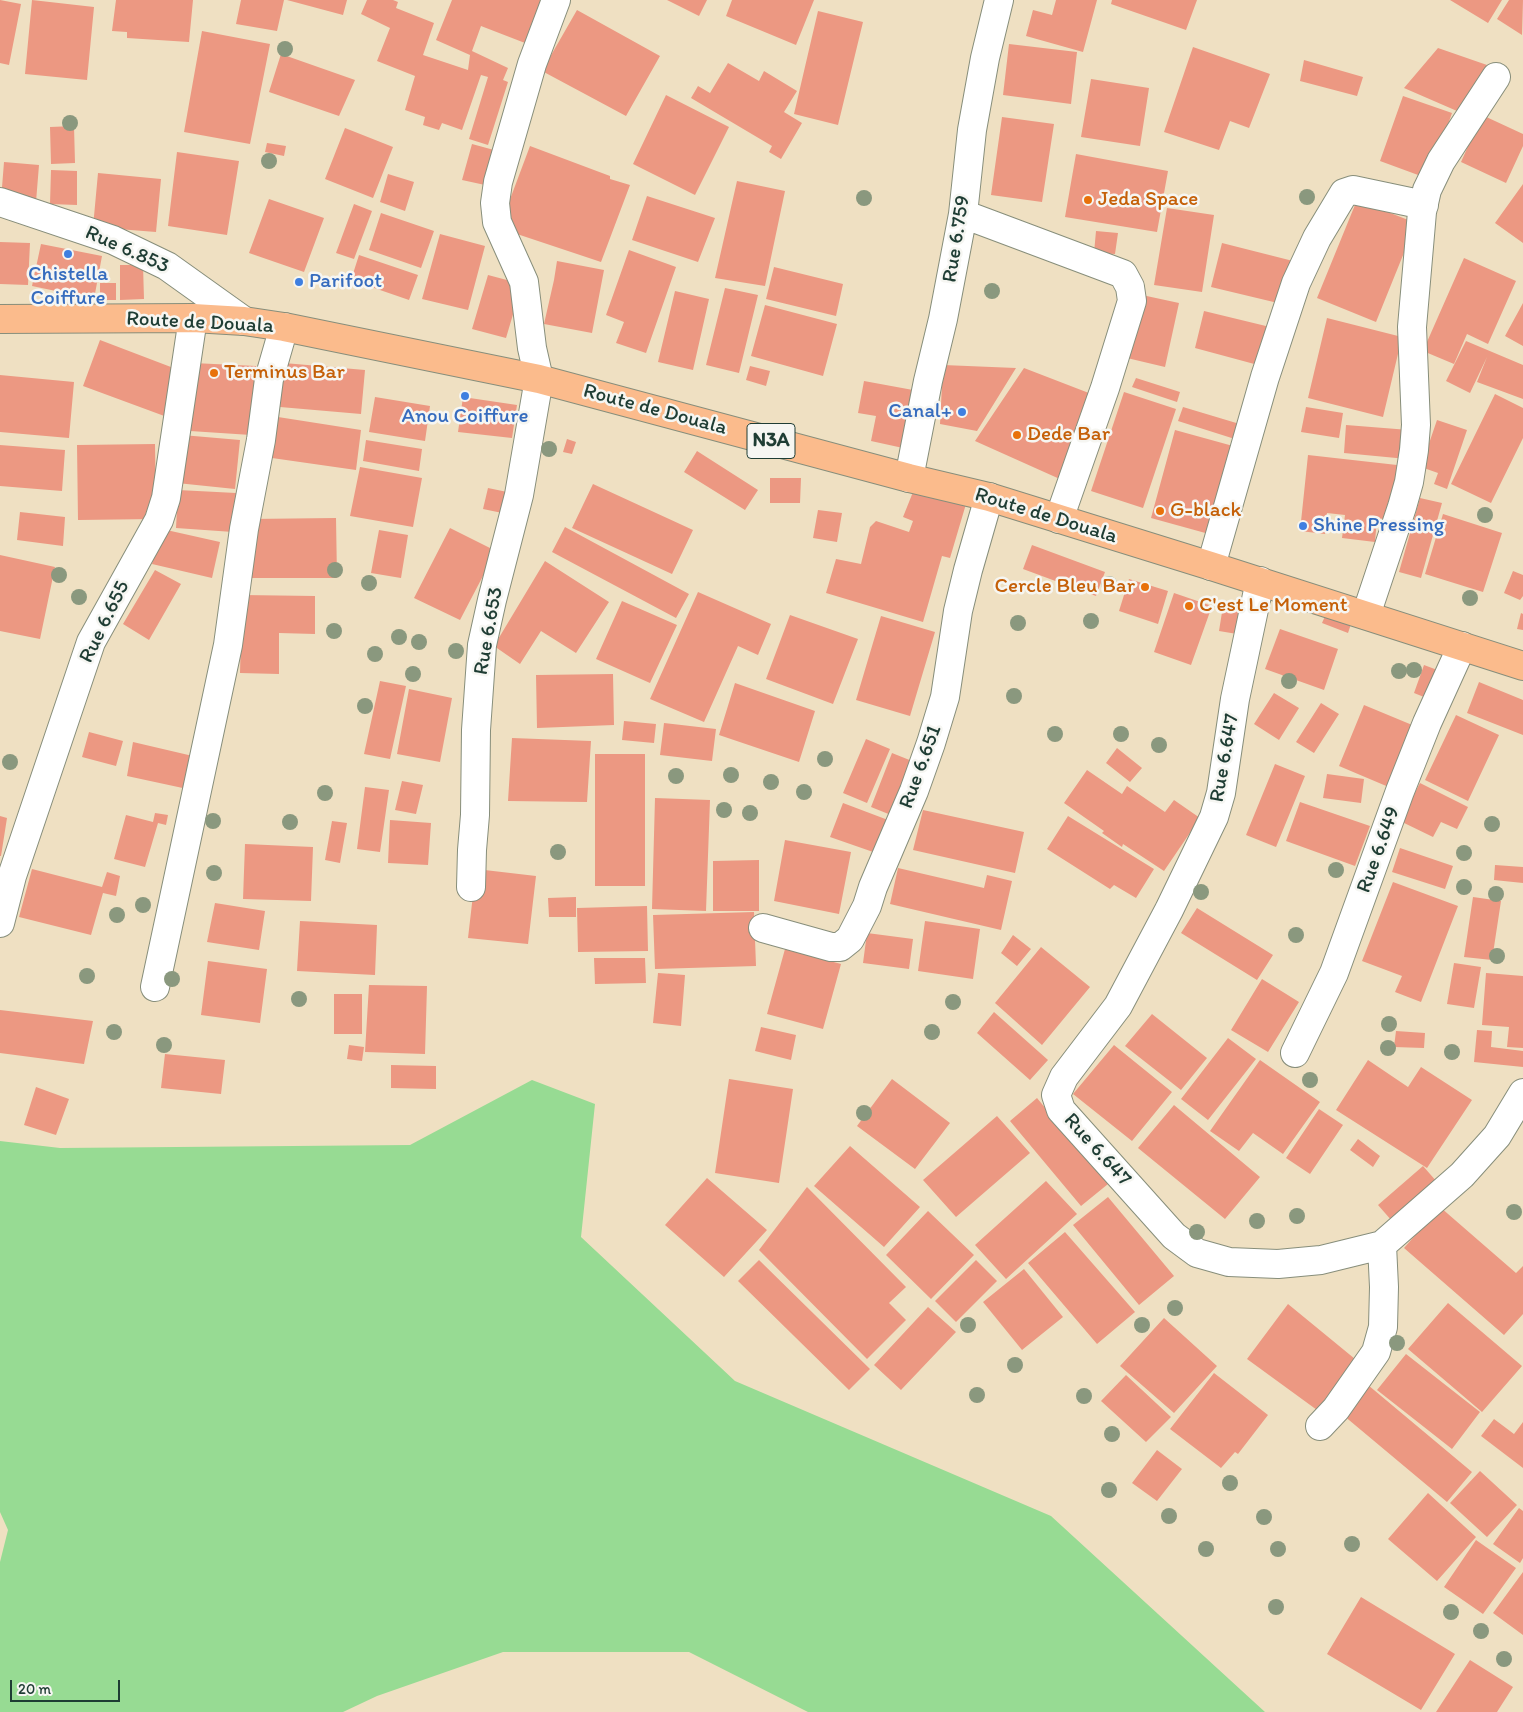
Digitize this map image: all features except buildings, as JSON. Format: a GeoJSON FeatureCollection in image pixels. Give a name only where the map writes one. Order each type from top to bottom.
{"type":"FeatureCollection","features":[{"type":"Feature","properties":{"kind":"highway","name":"Route de Douala"},"geometry":{"type":"LineString","coordinates":[[0,319],[193,318],[244,321],[284,327],[539,379],[909,478],[989,497],[1260,581],[1523,666]]}},
{"type":"Feature","properties":{"kind":"street"},"geometry":{"type":"LineString","coordinates":[[539,379],[532,348],[524,282],[497,222],[495,203],[498,182],[532,64],[556,0]]}},
{"type":"Feature","properties":{"kind":"street","name":"Rue 6.759"},"geometry":{"type":"LineString","coordinates":[[909,478],[963,214],[972,130],[985,58],[999,0]]}},
{"type":"Feature","properties":{"kind":"street"},"geometry":{"type":"LineString","coordinates":[[1366,615],[1402,507],[1409,482],[1414,450],[1416,425],[1412,327],[1426,190],[1441,161],[1496,77]]}},
{"type":"Feature","properties":{"kind":"street"},"geometry":{"type":"LineString","coordinates":[[1211,566],[1268,367],[1296,283],[1317,238],[1344,193],[1353,190],[1424,205]]}},
{"type":"Feature","properties":{"kind":"street","name":"Rue 6.853"},"geometry":{"type":"LineString","coordinates":[[0,202],[113,240],[167,266],[244,321]]}},
{"type":"Feature","properties":{"kind":"street"},"geometry":{"type":"LineString","coordinates":[[963,214],[1123,274],[1130,287],[1132,301],[1105,388],[1060,519]]}},
{"type":"Feature","properties":{"kind":"street","name":"Rue 6.655"},"geometry":{"type":"LineString","coordinates":[[0,924],[12,876],[92,642],[158,520],[166,498],[193,318]]}},
{"type":"Feature","properties":{"kind":"street"},"geometry":{"type":"LineString","coordinates":[[155,987],[228,645],[244,530],[261,440],[269,379],[284,327]]}},
{"type":"Feature","properties":{"kind":"street","name":"Rue 6.653"},"geometry":{"type":"LineString","coordinates":[[471,887],[475,815],[476,730],[482,645],[518,495],[539,379]]}},
{"type":"Feature","properties":{"kind":"street","name":"Rue 6.651"},"geometry":{"type":"LineString","coordinates":[[763,928],[780,931],[831,947],[840,948],[850,939],[867,906],[914,791],[934,734],[945,697],[964,586],[989,497]]}},
{"type":"Feature","properties":{"kind":"street","name":"Rue 6.647"},"geometry":{"type":"LineString","coordinates":[[1260,581],[1235,699],[1221,793],[1214,817],[1170,910],[1118,1006],[1064,1077],[1056,1095],[1061,1110],[1174,1236],[1197,1253],[1229,1262],[1278,1264],[1321,1260],[1382,1245],[1462,1175],[1497,1136],[1523,1094]]}},
{"type":"Feature","properties":{"kind":"street","name":"Rue 6.649"},"geometry":{"type":"LineString","coordinates":[[1294,1053],[1334,973],[1400,791],[1427,723],[1462,646]]}},
{"type":"Feature","properties":{"kind":"street"},"geometry":{"type":"LineString","coordinates":[[1320,1426],[1336,1409],[1376,1352],[1383,1327],[1382,1245]]}},
{"type":"Feature","properties":{"kind":"green space"},"geometry":{"type":"Polygon","coordinates":[[[532,1080],[595,1104],[581,1237],[735,1381],[1051,1516],[1265,1712],[808,1712],[689,1652],[503,1652],[377,1696],[343,1712],[0,1712],[0,1562],[8,1530],[0,1512],[0,1141],[60,1148],[410,1145],[532,1080]]]}},
{"type":"Feature","properties":{"kind":"place","name":"Jeda Space"},"geometry":{"type":"Point","coordinates":[1088,200]}},
{"type":"Feature","properties":{"kind":"place","name":"Chistella Coiffure"},"geometry":{"type":"Point","coordinates":[68,254]}},
{"type":"Feature","properties":{"kind":"place","name":"Parifoot"},"geometry":{"type":"Point","coordinates":[299,282]}},
{"type":"Feature","properties":{"kind":"place","name":"Terminus Bar"},"geometry":{"type":"Point","coordinates":[214,373]}},
{"type":"Feature","properties":{"kind":"place","name":"Anou Coiffure"},"geometry":{"type":"Point","coordinates":[465,396]}},
{"type":"Feature","properties":{"kind":"place","name":"Canal+"},"geometry":{"type":"Point","coordinates":[962,412]}},
{"type":"Feature","properties":{"kind":"place","name":"Dede Bar"},"geometry":{"type":"Point","coordinates":[1017,435]}},
{"type":"Feature","properties":{"kind":"place","name":"G-black"},"geometry":{"type":"Point","coordinates":[1160,511]}},
{"type":"Feature","properties":{"kind":"place","name":"Shine Pressing"},"geometry":{"type":"Point","coordinates":[1303,526]}},
{"type":"Feature","properties":{"kind":"place","name":"Cercle Bleu Bar"},"geometry":{"type":"Point","coordinates":[1145,587]}},
{"type":"Feature","properties":{"kind":"place","name":"C'est Le Moment"},"geometry":{"type":"Point","coordinates":[1189,606]}}]}
